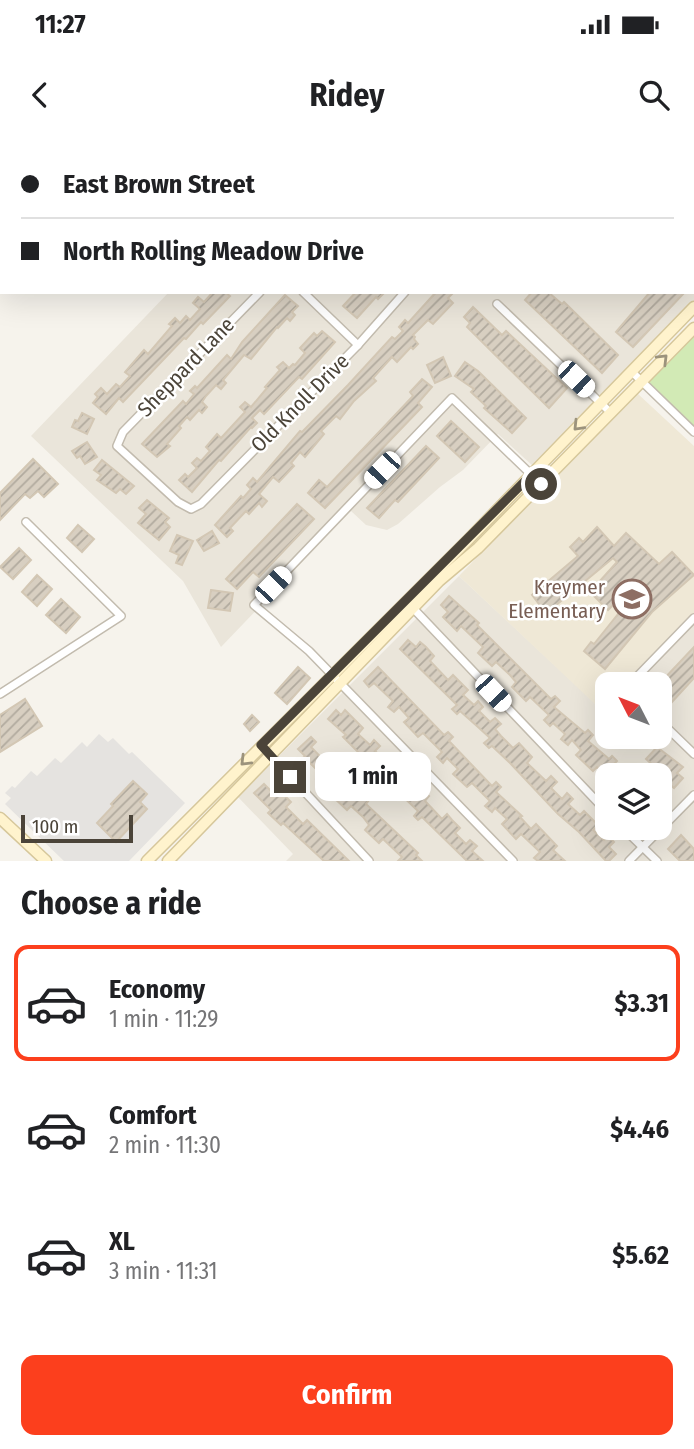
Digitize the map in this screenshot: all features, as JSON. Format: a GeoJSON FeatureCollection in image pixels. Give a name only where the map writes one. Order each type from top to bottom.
{"type":"FeatureCollection","features":[{"type":"Feature","properties":{"kind":"main road"},"geometry":{"type":"LineString","coordinates":[[168,861],[340,684],[409,604],[694,307]]}},
{"type":"Feature","properties":{"kind":"main road"},"geometry":{"type":"LineString","coordinates":[[147,861],[331,675],[409,604],[478,548],[694,328]]}},
{"type":"Feature","properties":{"kind":"main road"},"geometry":{"type":"LineString","coordinates":[[0,818],[46,861]]}},
{"type":"Feature","properties":{"kind":"street","name":"Sheppard Lane"},"geometry":{"type":"LineString","coordinates":[[191,509],[178,502],[117,446],[123,432],[258,294]]}},
{"type":"Feature","properties":{"kind":"street"},"geometry":{"type":"LineString","coordinates":[[305,294],[358,345]]}},
{"type":"Feature","properties":{"kind":"street","name":"Old Knoll Drive"},"geometry":{"type":"LineString","coordinates":[[191,509],[201,503],[358,345],[403,294]]}},
{"type":"Feature","properties":{"kind":"street"},"geometry":{"type":"LineString","coordinates":[[497,304],[610,412]]}},
{"type":"Feature","properties":{"kind":"street"},"geometry":{"type":"LineString","coordinates":[[631,371],[694,432]]}},
{"type":"Feature","properties":{"kind":"street"},"geometry":{"type":"LineString","coordinates":[[513,861],[287,631],[254,605],[452,398],[541,484]]}},
{"type":"Feature","properties":{"kind":"street"},"geometry":{"type":"LineString","coordinates":[[0,694],[121,616],[26,522]]}},
{"type":"Feature","properties":{"kind":"street"},"geometry":{"type":"LineString","coordinates":[[409,604],[595,799]]}},
{"type":"Feature","properties":{"kind":"street"},"geometry":{"type":"LineString","coordinates":[[641,672],[694,618]]}},
{"type":"Feature","properties":{"kind":"street"},"geometry":{"type":"LineString","coordinates":[[672,733],[694,754]]}},
{"type":"Feature","properties":{"kind":"street"},"geometry":{"type":"LineString","coordinates":[[261,745],[369,861]]}},
{"type":"Feature","properties":{"kind":"street"},"geometry":{"type":"LineString","coordinates":[[629,861],[694,795]]}},
{"type":"Feature","properties":{"kind":"street"},"geometry":{"type":"LineString","coordinates":[[635,840],[657,861]]}},
{"type":"Feature","properties":{"kind":"shaded area"},"geometry":{"type":"Polygon","coordinates":[[[167,294],[694,294],[694,302],[533,466],[498,434],[463,470],[398,524],[387,530],[366,525],[351,511],[221,647],[183,581],[31,436],[167,294]]]}},
{"type":"Feature","properties":{"kind":"shaded area"},"geometry":{"type":"Polygon","coordinates":[[[637,393],[694,446],[694,615],[639,672],[595,672],[595,704],[459,576],[637,393]]]}},
{"type":"Feature","properties":{"kind":"shaded area"},"geometry":{"type":"Polygon","coordinates":[[[459,576],[595,703],[595,749],[672,749],[672,672],[639,672],[694,615],[694,861],[286,861],[293,854],[238,797],[459,576]]]}},
{"type":"Feature","properties":{"kind":"shaded area"},"geometry":{"type":"Polygon","coordinates":[[[99,734],[108,742],[113,738],[129,754],[132,752],[185,803],[129,861],[64,861],[5,804],[11,798],[5,793],[12,786],[15,788],[31,771],[37,776],[55,758],[61,763],[82,742],[87,747],[99,734]]]}},
{"type":"Feature","properties":{"kind":"green space"},"geometry":{"type":"Polygon","coordinates":[[[694,331],[694,428],[645,381],[694,331]]]}},
{"type":"Feature","properties":{"kind":"building"},"geometry":{"type":"Polygon","coordinates":[[[211,294],[230,296],[203,324],[201,322],[184,338],[123,402],[119,398],[106,414],[93,403],[98,397],[95,394],[101,388],[107,394],[116,384],[120,387],[130,376],[125,372],[144,350],[148,354],[172,326],[169,324],[175,318],[180,323],[186,316],[190,320],[200,309],[193,303],[198,297],[204,302],[211,294]]]}},
{"type":"Feature","properties":{"kind":"building"},"geometry":{"type":"Polygon","coordinates":[[[354,294],[383,294],[378,299],[376,297],[357,318],[343,306],[354,294]]]}},
{"type":"Feature","properties":{"kind":"building"},"geometry":{"type":"Polygon","coordinates":[[[434,294],[452,294],[448,298],[453,303],[433,324],[428,320],[413,335],[418,344],[413,349],[411,347],[397,362],[392,357],[373,378],[376,381],[354,401],[340,419],[336,416],[321,431],[324,434],[305,457],[300,452],[291,463],[294,466],[279,482],[273,477],[259,494],[267,501],[262,507],[259,503],[249,514],[246,511],[230,528],[233,531],[227,537],[215,525],[241,496],[243,498],[251,489],[247,485],[253,478],[257,482],[300,431],[302,432],[348,385],[392,337],[395,339],[403,331],[399,327],[405,320],[408,323],[434,294]]]}},
{"type":"Feature","properties":{"kind":"building"},"geometry":{"type":"Polygon","coordinates":[[[530,294],[550,294],[562,304],[564,302],[618,355],[602,373],[525,300],[530,294]]]}},
{"type":"Feature","properties":{"kind":"building"},"geometry":{"type":"Polygon","coordinates":[[[648,294],[683,294],[633,347],[616,332],[648,294]]]}},
{"type":"Feature","properties":{"kind":"building"},"geometry":{"type":"Polygon","coordinates":[[[285,295],[298,306],[292,312],[295,315],[290,321],[287,318],[277,327],[251,359],[244,355],[223,380],[226,383],[221,389],[216,385],[206,396],[202,402],[207,407],[202,413],[199,410],[190,420],[187,417],[167,444],[170,446],[157,457],[142,444],[183,401],[186,404],[194,394],[190,391],[195,386],[197,388],[227,355],[231,359],[242,342],[285,295]]]}},
{"type":"Feature","properties":{"kind":"building"},"geometry":{"type":"Polygon","coordinates":[[[473,307],[502,335],[506,331],[567,388],[549,408],[467,327],[470,323],[464,317],[473,307]]]}},
{"type":"Feature","properties":{"kind":"building"},"geometry":{"type":"Polygon","coordinates":[[[322,331],[335,342],[302,379],[299,377],[264,414],[260,410],[252,418],[257,423],[221,461],[219,460],[192,492],[179,480],[185,474],[188,477],[197,468],[192,463],[197,458],[201,461],[210,451],[206,447],[217,434],[221,438],[245,412],[240,407],[245,402],[251,407],[280,370],[277,367],[283,362],[289,368],[295,365],[305,353],[300,348],[314,333],[317,336],[322,331]]]}},
{"type":"Feature","properties":{"kind":"building"},"geometry":{"type":"Polygon","coordinates":[[[443,357],[451,376],[435,383],[427,365],[443,357]]]}},
{"type":"Feature","properties":{"kind":"building"},"geometry":{"type":"Polygon","coordinates":[[[465,362],[478,371],[526,418],[512,433],[484,408],[486,406],[471,392],[474,389],[455,376],[465,362]]]}},
{"type":"Feature","properties":{"kind":"building"},"geometry":{"type":"Polygon","coordinates":[[[422,379],[432,387],[418,403],[422,407],[325,508],[308,493],[319,480],[327,487],[413,396],[410,392],[422,379]]]}},
{"type":"Feature","properties":{"kind":"building"},"geometry":{"type":"Polygon","coordinates":[[[82,413],[94,419],[87,434],[72,427],[82,413]]]}},
{"type":"Feature","properties":{"kind":"building"},"geometry":{"type":"Polygon","coordinates":[[[451,421],[479,447],[465,462],[437,436],[451,421]]]}},
{"type":"Feature","properties":{"kind":"building"},"geometry":{"type":"Polygon","coordinates":[[[87,442],[97,457],[85,464],[80,456],[77,458],[72,451],[87,442]]]}},
{"type":"Feature","properties":{"kind":"building"},"geometry":{"type":"Polygon","coordinates":[[[426,446],[439,458],[398,502],[395,500],[379,518],[367,508],[426,446]]]}},
{"type":"Feature","properties":{"kind":"building"},"geometry":{"type":"Polygon","coordinates":[[[33,459],[58,484],[44,497],[38,491],[30,498],[25,494],[0,520],[0,493],[33,459]]]}},
{"type":"Feature","properties":{"kind":"building"},"geometry":{"type":"Polygon","coordinates":[[[102,460],[134,486],[126,494],[120,489],[116,493],[97,480],[101,475],[94,470],[102,460]]]}},
{"type":"Feature","properties":{"kind":"building"},"geometry":{"type":"Polygon","coordinates":[[[147,500],[169,518],[165,522],[170,527],[159,540],[138,523],[146,514],[139,508],[147,500]]]}},
{"type":"Feature","properties":{"kind":"building"},"geometry":{"type":"Polygon","coordinates":[[[297,504],[314,519],[259,577],[253,572],[237,589],[226,579],[297,504]]]}},
{"type":"Feature","properties":{"kind":"building"},"geometry":{"type":"Polygon","coordinates":[[[78,525],[94,539],[82,552],[67,538],[78,525]]]}},
{"type":"Feature","properties":{"kind":"building","name":"Kreymer Elementary"},"geometry":{"type":"Polygon","coordinates":[[[597,527],[614,546],[626,533],[659,564],[672,552],[694,575],[652,612],[605,669],[584,651],[591,642],[594,644],[638,589],[633,585],[608,610],[590,592],[617,562],[613,558],[555,606],[558,610],[549,617],[532,595],[578,556],[570,547],[579,538],[583,542],[597,527]]]}},
{"type":"Feature","properties":{"kind":"building"},"geometry":{"type":"Polygon","coordinates":[[[212,531],[219,543],[204,551],[197,540],[212,531]]]}},
{"type":"Feature","properties":{"kind":"building"},"geometry":{"type":"Polygon","coordinates":[[[177,535],[193,541],[182,565],[176,563],[179,555],[170,551],[177,535]]]}},
{"type":"Feature","properties":{"kind":"building"},"geometry":{"type":"Polygon","coordinates":[[[19,548],[31,560],[13,579],[0,567],[19,548]]]}},
{"type":"Feature","properties":{"kind":"building"},"geometry":{"type":"Polygon","coordinates":[[[37,575],[52,589],[37,606],[22,592],[37,575]]]}},
{"type":"Feature","properties":{"kind":"building"},"geometry":{"type":"Polygon","coordinates":[[[211,590],[233,593],[230,611],[208,608],[211,590]]]}},
{"type":"Feature","properties":{"kind":"building"},"geometry":{"type":"Polygon","coordinates":[[[449,596],[479,623],[477,625],[551,699],[555,696],[560,701],[554,707],[585,733],[588,730],[593,735],[588,741],[595,749],[617,761],[595,763],[593,771],[576,755],[581,750],[572,740],[568,745],[561,739],[565,734],[553,723],[550,726],[544,720],[549,715],[530,697],[526,701],[512,687],[516,682],[496,662],[492,666],[478,653],[483,647],[461,626],[457,631],[443,617],[448,612],[441,605],[449,596]]]}},
{"type":"Feature","properties":{"kind":"building"},"geometry":{"type":"Polygon","coordinates":[[[61,599],[80,617],[66,633],[46,615],[61,599]]]}},
{"type":"Feature","properties":{"kind":"building"},"geometry":{"type":"Polygon","coordinates":[[[408,640],[416,647],[420,642],[426,647],[434,656],[430,661],[448,680],[453,675],[468,690],[463,695],[474,705],[478,701],[483,707],[479,711],[490,722],[495,718],[501,724],[495,729],[501,736],[513,748],[519,743],[532,757],[527,763],[546,781],[551,776],[557,782],[551,788],[562,799],[567,793],[573,799],[568,804],[580,815],[584,811],[595,822],[595,840],[614,842],[609,847],[616,854],[606,861],[510,763],[492,746],[489,748],[484,743],[490,738],[460,711],[457,714],[452,709],[457,705],[400,649],[408,640]]]}},
{"type":"Feature","properties":{"kind":"building"},"geometry":{"type":"Polygon","coordinates":[[[694,647],[694,678],[672,702],[670,672],[694,647]]]}},
{"type":"Feature","properties":{"kind":"building"},"geometry":{"type":"Polygon","coordinates":[[[298,667],[310,678],[287,704],[275,693],[298,667]]]}},
{"type":"Feature","properties":{"kind":"building"},"geometry":{"type":"Polygon","coordinates":[[[378,667],[444,735],[448,732],[453,737],[449,741],[492,786],[496,782],[501,787],[496,792],[522,816],[520,817],[531,829],[536,824],[557,846],[553,850],[565,861],[538,861],[534,858],[540,852],[521,834],[516,839],[502,824],[507,819],[495,808],[492,812],[485,806],[490,801],[472,783],[467,787],[453,774],[458,769],[447,758],[443,763],[437,757],[442,752],[423,733],[418,737],[404,722],[409,718],[399,707],[394,712],[388,707],[393,701],[374,683],[369,687],[364,681],[378,667]]]}},
{"type":"Feature","properties":{"kind":"building"},"geometry":{"type":"Polygon","coordinates":[[[25,699],[42,726],[0,752],[0,715],[25,699]]]}},
{"type":"Feature","properties":{"kind":"building"},"geometry":{"type":"Polygon","coordinates":[[[336,710],[341,715],[345,710],[363,728],[358,734],[370,745],[374,740],[380,746],[375,751],[385,760],[389,756],[396,762],[390,767],[410,786],[414,781],[429,796],[425,801],[442,819],[447,814],[460,828],[455,833],[466,844],[470,840],[477,846],[472,851],[483,861],[467,861],[422,817],[418,820],[414,816],[418,811],[373,768],[370,771],[364,766],[368,762],[343,737],[346,735],[328,719],[336,710]]]}},
{"type":"Feature","properties":{"kind":"building"},"geometry":{"type":"Polygon","coordinates":[[[252,715],[259,722],[250,731],[244,724],[252,715]]]}},
{"type":"Feature","properties":{"kind":"building"},"geometry":{"type":"Polygon","coordinates":[[[311,737],[316,742],[311,747],[361,799],[365,795],[370,799],[366,804],[418,853],[416,855],[422,861],[398,861],[402,857],[383,839],[379,843],[365,830],[369,825],[363,817],[351,806],[347,810],[332,796],[337,791],[326,780],[321,785],[316,779],[321,774],[310,763],[305,768],[299,762],[305,756],[298,749],[311,737]]]}},
{"type":"Feature","properties":{"kind":"building"},"geometry":{"type":"Polygon","coordinates":[[[655,749],[660,749],[683,767],[677,773],[683,778],[674,788],[672,763],[650,763],[646,759],[655,749]]]}},
{"type":"Feature","properties":{"kind":"building"},"geometry":{"type":"Polygon","coordinates":[[[133,781],[147,794],[140,802],[147,809],[116,842],[97,823],[133,781]]]}},
{"type":"Feature","properties":{"kind":"building"},"geometry":{"type":"Polygon","coordinates":[[[264,784],[271,791],[276,787],[291,802],[286,807],[303,824],[307,820],[349,861],[324,861],[283,823],[281,825],[268,813],[271,810],[254,793],[264,784]]]}},
{"type":"Feature","properties":{"kind":"building"},"geometry":{"type":"Polygon","coordinates":[[[681,835],[694,849],[694,861],[680,861],[668,849],[681,835]]]}},
{"type":"Feature","properties":{"kind":"place","name":"Kreymer Elementary"},"geometry":{"type":"Point","coordinates":[632,599]}},
{"type":"Feature","properties":{"kind":"route"},"geometry":{"type":"LineString","coordinates":[[290,777],[261,745],[532,474],[541,484]]}}]}
